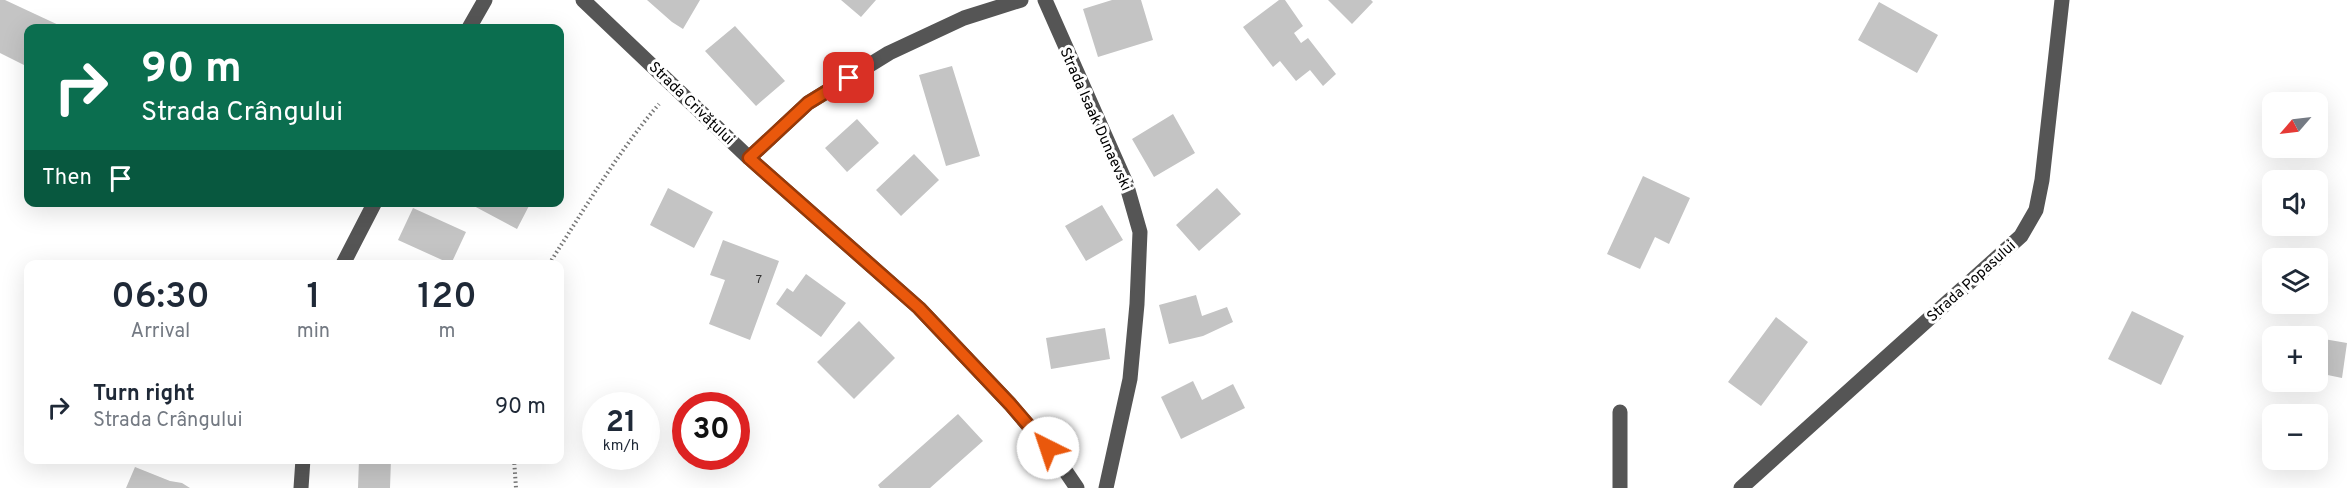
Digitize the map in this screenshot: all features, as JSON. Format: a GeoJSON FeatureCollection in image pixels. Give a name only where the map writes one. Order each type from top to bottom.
{"type":"FeatureCollection","features":[{"type":"Feature","properties":{"kind":"street"},"geometry":{"type":"LineString","coordinates":[[471,24],[485,0]]}},
{"type":"Feature","properties":{"kind":"street","name":"Strada Crivățului"},"geometry":{"type":"LineString","coordinates":[[583,0],[749,158],[919,308],[1010,404],[1060,463],[1077,488]]}},
{"type":"Feature","properties":{"kind":"street"},"geometry":{"type":"LineString","coordinates":[[749,158],[808,103],[889,53],[963,18],[1021,0]]}},
{"type":"Feature","properties":{"kind":"street","name":"Strada Isaak Dunaevski"},"geometry":{"type":"LineString","coordinates":[[1045,0],[1126,183],[1140,232],[1137,304],[1130,379],[1106,488]]}},
{"type":"Feature","properties":{"kind":"street","name":"Strada Popasului"},"geometry":{"type":"LineString","coordinates":[[1741,488],[2021,236],[2036,210],[2042,180],[2062,0]]}},
{"type":"Feature","properties":{"kind":"street"},"geometry":{"type":"LineString","coordinates":[[345,260],[372,207]]}},
{"type":"Feature","properties":{"kind":"street"},"geometry":{"type":"LineString","coordinates":[[1620,412],[1620,488]]}},
{"type":"Feature","properties":{"kind":"street"},"geometry":{"type":"LineString","coordinates":[[301,488],[303,464]]}},
{"type":"Feature","properties":{"kind":"path"},"geometry":{"type":"LineString","coordinates":[[552,260],[597,188],[632,139],[675,86]]}},
{"type":"Feature","properties":{"kind":"path"},"geometry":{"type":"LineString","coordinates":[[514,464],[516,488]]}},
{"type":"Feature","properties":{"kind":"building"},"geometry":{"type":"Polygon","coordinates":[[[0,0],[5,0],[56,24],[24,24],[24,65],[0,53],[0,0]]]}},
{"type":"Feature","properties":{"kind":"building"},"geometry":{"type":"Polygon","coordinates":[[[647,0],[700,0],[683,29],[647,0]]]}},
{"type":"Feature","properties":{"kind":"building"},"geometry":{"type":"Polygon","coordinates":[[[841,0],[876,0],[861,17],[841,0]]]}},
{"type":"Feature","properties":{"kind":"building"},"geometry":{"type":"Polygon","coordinates":[[[1112,0],[1141,0],[1153,40],[1098,57],[1083,9],[1112,0]]]}},
{"type":"Feature","properties":{"kind":"building"},"geometry":{"type":"Polygon","coordinates":[[[1279,0],[1285,0],[1303,26],[1294,33],[1301,43],[1308,38],[1336,74],[1323,86],[1310,70],[1296,81],[1280,61],[1273,67],[1243,27],[1279,0]]]}},
{"type":"Feature","properties":{"kind":"building"},"geometry":{"type":"Polygon","coordinates":[[[1328,0],[1371,0],[1373,2],[1352,24],[1328,0]]]}},
{"type":"Feature","properties":{"kind":"building"},"geometry":{"type":"Polygon","coordinates":[[[1879,2],[1938,35],[1917,73],[1858,40],[1879,2]]]}},
{"type":"Feature","properties":{"kind":"building"},"geometry":{"type":"Polygon","coordinates":[[[735,26],[785,81],[756,106],[705,51],[735,26]]]}},
{"type":"Feature","properties":{"kind":"building"},"geometry":{"type":"Polygon","coordinates":[[[952,66],[980,156],[946,166],[919,75],[952,66]]]}},
{"type":"Feature","properties":{"kind":"building"},"geometry":{"type":"Polygon","coordinates":[[[1173,114],[1195,153],[1154,177],[1132,139],[1173,114]]]}},
{"type":"Feature","properties":{"kind":"building"},"geometry":{"type":"Polygon","coordinates":[[[857,119],[879,143],[847,172],[825,148],[857,119]]]}},
{"type":"Feature","properties":{"kind":"building"},"geometry":{"type":"Polygon","coordinates":[[[914,154],[939,180],[901,216],[876,190],[914,154]]]}},
{"type":"Feature","properties":{"kind":"building"},"geometry":{"type":"Polygon","coordinates":[[[1643,176],[1690,198],[1669,244],[1655,237],[1640,269],[1607,254],[1643,176]]]}},
{"type":"Feature","properties":{"kind":"building"},"geometry":{"type":"Polygon","coordinates":[[[668,188],[713,212],[694,248],[650,225],[668,188]]]}},
{"type":"Feature","properties":{"kind":"building"},"geometry":{"type":"Polygon","coordinates":[[[1217,188],[1241,214],[1199,251],[1176,225],[1217,188]]]}},
{"type":"Feature","properties":{"kind":"building"},"geometry":{"type":"Polygon","coordinates":[[[1102,205],[1123,240],[1086,261],[1065,226],[1102,205]]]}},
{"type":"Feature","properties":{"kind":"building"},"geometry":{"type":"Polygon","coordinates":[[[476,207],[528,207],[517,229],[476,207]]]}},
{"type":"Feature","properties":{"kind":"building"},"geometry":{"type":"Polygon","coordinates":[[[413,208],[466,232],[453,260],[442,260],[398,240],[413,208]]]}},
{"type":"Feature","properties":{"kind":"building"},"geometry":{"type":"Polygon","coordinates":[[[723,240],[779,261],[750,340],[709,324],[725,280],[710,275],[723,240]]]}},
{"type":"Feature","properties":{"kind":"building"},"geometry":{"type":"Polygon","coordinates":[[[806,274],[846,303],[821,337],[776,304],[787,288],[793,292],[806,274]]]}},
{"type":"Feature","properties":{"kind":"building"},"geometry":{"type":"Polygon","coordinates":[[[1196,295],[1202,316],[1227,307],[1233,322],[1203,336],[1169,344],[1159,305],[1196,295]]]}},
{"type":"Feature","properties":{"kind":"building"},"geometry":{"type":"Polygon","coordinates":[[[2132,311],[2184,336],[2161,385],[2108,359],[2132,311]]]}},
{"type":"Feature","properties":{"kind":"building"},"geometry":{"type":"Polygon","coordinates":[[[1776,317],[1808,342],[1761,406],[1728,382],[1776,317]]]}},
{"type":"Feature","properties":{"kind":"building"},"geometry":{"type":"Polygon","coordinates":[[[859,321],[895,358],[854,399],[817,362],[859,321]]]}},
{"type":"Feature","properties":{"kind":"building"},"geometry":{"type":"Polygon","coordinates":[[[1105,328],[1110,359],[1051,369],[1046,338],[1105,328]]]}},
{"type":"Feature","properties":{"kind":"building"},"geometry":{"type":"Polygon","coordinates":[[[2328,340],[2347,343],[2342,378],[2328,375],[2328,340]]]}},
{"type":"Feature","properties":{"kind":"building"},"geometry":{"type":"Polygon","coordinates":[[[1193,381],[1202,400],[1233,384],[1245,408],[1181,439],[1161,397],[1193,381]]]}},
{"type":"Feature","properties":{"kind":"building"},"geometry":{"type":"Polygon","coordinates":[[[958,414],[983,441],[930,488],[880,488],[878,485],[958,414]]]}},
{"type":"Feature","properties":{"kind":"building"},"geometry":{"type":"Polygon","coordinates":[[[359,464],[391,464],[390,488],[358,488],[359,464]]]}},
{"type":"Feature","properties":{"kind":"building"},"geometry":{"type":"Polygon","coordinates":[[[135,467],[170,481],[182,483],[190,488],[126,488],[135,467]]]}},
{"type":"Feature","properties":{"kind":"route"},"geometry":{"type":"LineString","coordinates":[[849,78],[808,103],[749,158],[919,308],[1010,404],[1048,448]]}}]}
